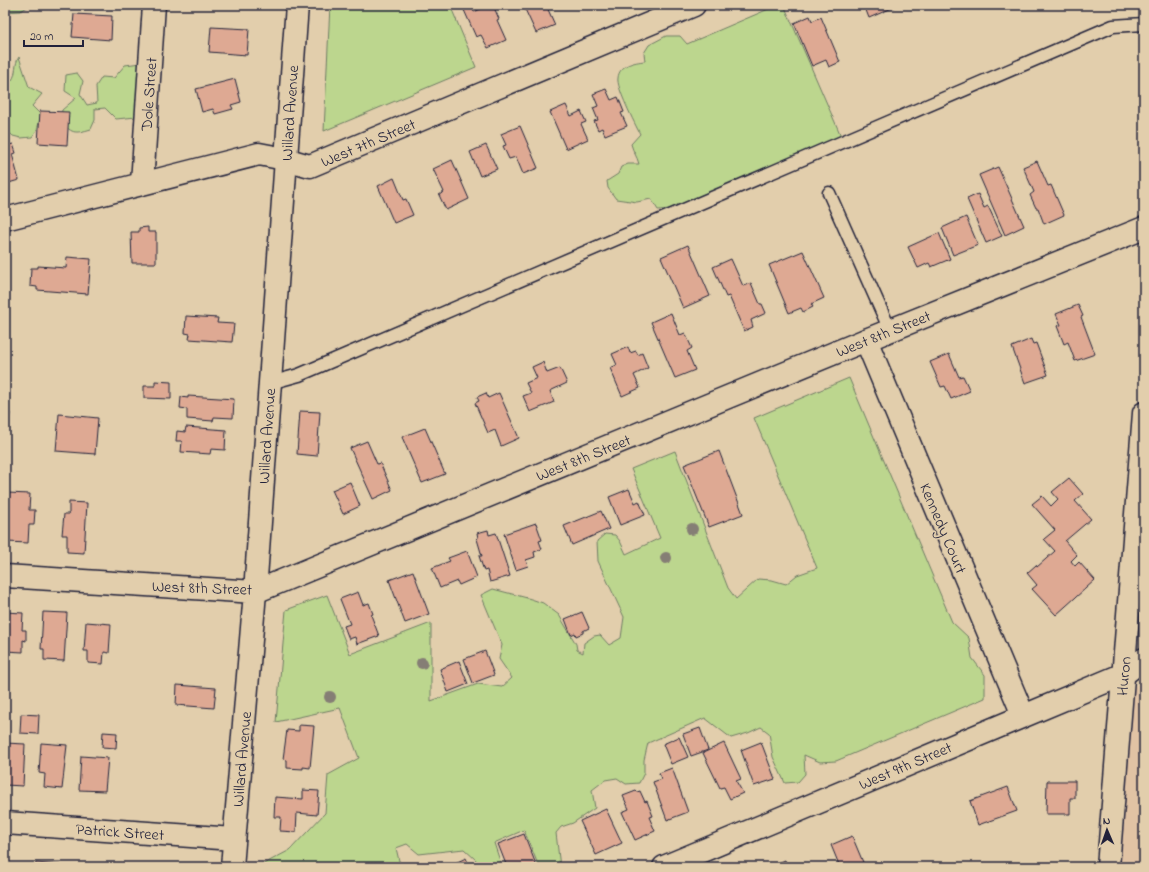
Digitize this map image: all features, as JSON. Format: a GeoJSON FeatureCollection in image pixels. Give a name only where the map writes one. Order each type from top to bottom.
{"type":"FeatureCollection","features":[{"type":"Feature","properties":{"kind":"street","name":"Dole Street"},"geometry":{"type":"LineString","coordinates":[[142,183],[154,5]]}},
{"type":"Feature","properties":{"kind":"street","name":"Willard Avenue"},"geometry":{"type":"LineString","coordinates":[[232,867],[255,592],[297,5]]}},
{"type":"Feature","properties":{"kind":"street","name":"West 7th Street"},"geometry":{"type":"LineString","coordinates":[[5,219],[259,154],[286,159],[310,166],[694,5]]}},
{"type":"Feature","properties":{"kind":"street","name":"West 8th Street"},"geometry":{"type":"LineString","coordinates":[[5,576],[255,592],[890,330],[1144,228]]}},
{"type":"Feature","properties":{"kind":"street","name":"Kennedy Court"},"geometry":{"type":"LineString","coordinates":[[866,340],[1023,715]]}},
{"type":"Feature","properties":{"kind":"street","name":"Huron"},"geometry":{"type":"LineString","coordinates":[[1108,867],[1144,413]]}},
{"type":"Feature","properties":{"kind":"street","name":"West 9th Street"},"geometry":{"type":"LineString","coordinates":[[664,867],[1023,715],[1124,674],[1144,659]]}},
{"type":"Feature","properties":{"kind":"street","name":"Patrick Street"},"geometry":{"type":"LineString","coordinates":[[5,823],[234,839]]}},
{"type":"Feature","properties":{"kind":"lane"},"geometry":{"type":"LineString","coordinates":[[270,383],[314,369],[1113,26],[1144,24]]}},
{"type":"Feature","properties":{"kind":"lane"},"geometry":{"type":"LineString","coordinates":[[829,193],[890,330]]}},
{"type":"Feature","properties":{"kind":"shaded area"},"geometry":{"type":"Polygon","coordinates":[[[1144,558],[1144,638],[1143,639],[1138,633],[1144,558]]]}},
{"type":"Feature","properties":{"kind":"shaded area"},"geometry":{"type":"Polygon","coordinates":[[[1144,679],[1144,867],[1118,867],[1131,692],[1138,683],[1144,679]]]}},
{"type":"Feature","properties":{"kind":"green space"},"geometry":{"type":"Polygon","coordinates":[[[5,5],[30,5],[21,11],[5,12],[5,5]]]}},
{"type":"Feature","properties":{"kind":"green space"},"geometry":{"type":"Polygon","coordinates":[[[330,5],[450,5],[476,67],[324,131],[330,5]]]}},
{"type":"Feature","properties":{"kind":"green space"},"geometry":{"type":"Polygon","coordinates":[[[778,5],[784,5],[841,136],[672,209],[658,210],[651,199],[637,202],[616,199],[608,188],[607,181],[618,174],[621,167],[628,164],[639,164],[631,144],[640,134],[626,106],[618,83],[621,70],[632,63],[645,61],[644,53],[649,45],[666,36],[680,36],[687,44],[778,5]]]}},
{"type":"Feature","properties":{"kind":"green space"},"geometry":{"type":"Polygon","coordinates":[[[19,57],[29,87],[42,94],[32,106],[41,115],[37,130],[32,137],[21,138],[13,136],[5,129],[5,78],[12,80],[19,57]]]}},
{"type":"Feature","properties":{"kind":"green space"},"geometry":{"type":"Polygon","coordinates":[[[141,63],[136,117],[116,119],[105,108],[95,109],[95,120],[91,129],[81,132],[74,132],[60,120],[62,110],[76,98],[65,91],[66,75],[77,73],[83,81],[80,94],[87,105],[97,103],[96,86],[102,77],[114,78],[125,65],[141,63]]]}},
{"type":"Feature","properties":{"kind":"green space"},"geometry":{"type":"Polygon","coordinates":[[[849,378],[952,622],[969,638],[972,658],[985,675],[985,698],[836,761],[820,762],[804,755],[805,774],[798,782],[785,783],[773,757],[769,733],[761,727],[731,738],[705,718],[648,743],[644,760],[644,773],[639,783],[626,784],[617,778],[605,780],[592,790],[595,808],[573,823],[561,827],[556,833],[560,867],[539,867],[524,830],[494,843],[502,867],[479,867],[476,860],[464,849],[419,854],[407,844],[396,848],[400,865],[398,867],[258,867],[290,850],[325,813],[328,775],[359,758],[340,708],[276,722],[286,610],[327,595],[350,654],[431,623],[431,701],[478,684],[502,687],[512,678],[499,659],[502,645],[481,595],[493,589],[543,603],[559,615],[576,644],[577,650],[583,653],[584,643],[594,636],[600,635],[609,645],[621,638],[624,617],[598,561],[597,541],[605,534],[615,535],[620,541],[626,554],[660,538],[631,469],[675,451],[728,588],[736,599],[758,579],[772,580],[786,584],[797,575],[817,568],[754,418],[849,378]]]}},
{"type":"Feature","properties":{"kind":"building"},"geometry":{"type":"Polygon","coordinates":[[[489,5],[493,5],[499,19],[497,20],[506,40],[488,48],[481,35],[476,37],[464,10],[471,6],[474,12],[489,5]]]}},
{"type":"Feature","properties":{"kind":"building"},"geometry":{"type":"Polygon","coordinates":[[[529,5],[546,5],[555,25],[536,33],[524,7],[529,5]]]}},
{"type":"Feature","properties":{"kind":"building"},"geometry":{"type":"Polygon","coordinates":[[[864,5],[899,5],[869,18],[864,5]]]}},
{"type":"Feature","properties":{"kind":"building"},"geometry":{"type":"Polygon","coordinates":[[[74,14],[112,16],[111,40],[72,37],[74,14]]]}},
{"type":"Feature","properties":{"kind":"building"},"geometry":{"type":"Polygon","coordinates":[[[810,16],[812,21],[821,17],[840,62],[829,67],[826,60],[812,66],[794,23],[810,16]]]}},
{"type":"Feature","properties":{"kind":"building"},"geometry":{"type":"Polygon","coordinates":[[[211,27],[249,29],[247,55],[209,52],[211,27]]]}},
{"type":"Feature","properties":{"kind":"building"},"geometry":{"type":"Polygon","coordinates":[[[235,79],[241,102],[231,105],[233,109],[215,114],[213,109],[202,112],[196,89],[235,79]]]}},
{"type":"Feature","properties":{"kind":"building"},"geometry":{"type":"Polygon","coordinates":[[[606,89],[611,100],[618,97],[624,112],[621,113],[627,126],[605,135],[602,128],[598,130],[594,121],[598,120],[593,108],[598,106],[593,94],[606,89]]]}},
{"type":"Feature","properties":{"kind":"building"},"geometry":{"type":"Polygon","coordinates":[[[566,105],[571,116],[581,111],[586,122],[581,124],[588,139],[566,149],[550,112],[566,105]]]}},
{"type":"Feature","properties":{"kind":"building"},"geometry":{"type":"Polygon","coordinates":[[[40,111],[69,112],[67,145],[38,143],[40,111]]]}},
{"type":"Feature","properties":{"kind":"building"},"geometry":{"type":"Polygon","coordinates":[[[520,126],[538,168],[523,174],[516,157],[509,159],[503,146],[506,145],[501,134],[520,126]]]}},
{"type":"Feature","properties":{"kind":"building"},"geometry":{"type":"Polygon","coordinates":[[[13,144],[16,153],[12,154],[19,180],[5,184],[5,146],[13,144]]]}},
{"type":"Feature","properties":{"kind":"building"},"geometry":{"type":"Polygon","coordinates":[[[486,145],[497,169],[480,176],[470,152],[486,145]]]}},
{"type":"Feature","properties":{"kind":"building"},"geometry":{"type":"Polygon","coordinates":[[[452,160],[469,199],[446,210],[439,195],[444,192],[433,169],[452,160]]]}},
{"type":"Feature","properties":{"kind":"building"},"geometry":{"type":"Polygon","coordinates":[[[1037,161],[1048,186],[1051,185],[1064,215],[1044,224],[1038,208],[1036,208],[1030,195],[1034,192],[1023,167],[1037,161]]]}},
{"type":"Feature","properties":{"kind":"building"},"geometry":{"type":"Polygon","coordinates":[[[998,167],[1024,226],[1005,235],[979,175],[998,167]]]}},
{"type":"Feature","properties":{"kind":"building"},"geometry":{"type":"Polygon","coordinates":[[[394,178],[403,200],[406,199],[413,215],[394,223],[378,186],[394,178]]]}},
{"type":"Feature","properties":{"kind":"building"},"geometry":{"type":"Polygon","coordinates":[[[978,194],[984,208],[988,206],[1002,236],[986,243],[967,199],[978,194]]]}},
{"type":"Feature","properties":{"kind":"building"},"geometry":{"type":"Polygon","coordinates":[[[966,217],[978,245],[953,255],[942,228],[966,217]]]}},
{"type":"Feature","properties":{"kind":"building"},"geometry":{"type":"Polygon","coordinates":[[[148,227],[148,232],[156,232],[156,263],[132,263],[131,232],[139,232],[139,228],[148,227]]]}},
{"type":"Feature","properties":{"kind":"building"},"geometry":{"type":"Polygon","coordinates":[[[939,233],[950,259],[931,267],[929,263],[918,268],[908,247],[939,233]]]}},
{"type":"Feature","properties":{"kind":"building"},"geometry":{"type":"Polygon","coordinates":[[[688,245],[710,296],[683,308],[661,257],[688,245]]]}},
{"type":"Feature","properties":{"kind":"building"},"geometry":{"type":"Polygon","coordinates":[[[803,251],[824,298],[811,304],[813,307],[803,312],[801,308],[789,313],[769,265],[803,251]]]}},
{"type":"Feature","properties":{"kind":"building"},"geometry":{"type":"Polygon","coordinates":[[[67,257],[91,259],[88,294],[37,290],[37,287],[30,286],[31,268],[38,268],[38,266],[66,268],[67,257]]]}},
{"type":"Feature","properties":{"kind":"building"},"geometry":{"type":"Polygon","coordinates":[[[731,259],[743,286],[751,283],[760,304],[762,304],[766,313],[751,320],[753,327],[744,331],[729,296],[726,297],[713,267],[731,259]]]}},
{"type":"Feature","properties":{"kind":"building"},"geometry":{"type":"Polygon","coordinates":[[[1078,305],[1095,354],[1075,361],[1068,342],[1064,344],[1057,326],[1061,325],[1056,314],[1078,305]]]}},
{"type":"Feature","properties":{"kind":"building"},"geometry":{"type":"Polygon","coordinates":[[[671,313],[680,335],[685,333],[692,348],[687,351],[695,370],[675,378],[651,322],[671,313]]]}},
{"type":"Feature","properties":{"kind":"building"},"geometry":{"type":"Polygon","coordinates":[[[186,316],[218,318],[217,323],[234,324],[232,342],[189,339],[190,334],[185,333],[186,316]]]}},
{"type":"Feature","properties":{"kind":"building"},"geometry":{"type":"Polygon","coordinates":[[[1031,339],[1033,344],[1036,343],[1048,375],[1025,383],[1012,347],[1031,339]]]}},
{"type":"Feature","properties":{"kind":"building"},"geometry":{"type":"Polygon","coordinates":[[[628,347],[630,353],[636,351],[638,355],[642,353],[648,368],[634,375],[640,388],[622,396],[610,368],[617,365],[612,354],[628,347]]]}},
{"type":"Feature","properties":{"kind":"building"},"geometry":{"type":"Polygon","coordinates":[[[949,354],[959,377],[963,376],[970,391],[951,399],[945,386],[941,387],[930,362],[949,354]]]}},
{"type":"Feature","properties":{"kind":"building"},"geometry":{"type":"Polygon","coordinates":[[[543,362],[547,373],[560,368],[567,383],[550,391],[554,402],[530,412],[523,396],[531,393],[526,383],[537,378],[532,367],[543,362]]]}},
{"type":"Feature","properties":{"kind":"building"},"geometry":{"type":"Polygon","coordinates":[[[155,381],[171,382],[171,399],[144,398],[144,386],[155,386],[155,381]]]}},
{"type":"Feature","properties":{"kind":"building"},"geometry":{"type":"Polygon","coordinates":[[[486,393],[488,398],[499,393],[519,438],[501,446],[495,430],[488,433],[475,403],[479,401],[477,397],[486,393]]]}},
{"type":"Feature","properties":{"kind":"building"},"geometry":{"type":"Polygon","coordinates":[[[188,396],[234,399],[233,418],[214,417],[213,421],[187,419],[187,409],[180,408],[181,397],[188,398],[188,396]]]}},
{"type":"Feature","properties":{"kind":"building"},"geometry":{"type":"Polygon","coordinates":[[[300,411],[320,412],[317,456],[297,454],[300,411]]]}},
{"type":"Feature","properties":{"kind":"building"},"geometry":{"type":"Polygon","coordinates":[[[5,413],[10,413],[8,429],[5,429],[5,413]]]}},
{"type":"Feature","properties":{"kind":"building"},"geometry":{"type":"Polygon","coordinates":[[[59,414],[98,418],[95,454],[56,451],[59,414]]]}},
{"type":"Feature","properties":{"kind":"building"},"geometry":{"type":"Polygon","coordinates":[[[186,427],[226,430],[225,450],[211,449],[210,454],[181,452],[182,441],[176,441],[177,431],[185,432],[186,427]]]}},
{"type":"Feature","properties":{"kind":"building"},"geometry":{"type":"Polygon","coordinates":[[[425,428],[445,474],[422,483],[402,437],[425,428]]]}},
{"type":"Feature","properties":{"kind":"building"},"geometry":{"type":"Polygon","coordinates":[[[367,441],[377,464],[380,463],[392,490],[373,499],[350,448],[367,441]]]}},
{"type":"Feature","properties":{"kind":"building"},"geometry":{"type":"Polygon","coordinates":[[[719,451],[743,514],[709,527],[684,465],[719,451]]]}},
{"type":"Feature","properties":{"kind":"building"},"geometry":{"type":"Polygon","coordinates":[[[1069,478],[1083,494],[1075,501],[1091,519],[1065,541],[1077,555],[1071,561],[1075,566],[1079,562],[1095,580],[1056,615],[1032,589],[1037,585],[1027,573],[1036,565],[1037,567],[1055,551],[1044,539],[1055,530],[1032,504],[1042,496],[1051,506],[1058,499],[1052,492],[1069,478]]]}},
{"type":"Feature","properties":{"kind":"building"},"geometry":{"type":"Polygon","coordinates":[[[350,482],[360,506],[343,514],[332,490],[350,482]]]}},
{"type":"Feature","properties":{"kind":"building"},"geometry":{"type":"Polygon","coordinates":[[[629,489],[635,503],[639,501],[645,515],[620,525],[609,497],[629,489]]]}},
{"type":"Feature","properties":{"kind":"building"},"geometry":{"type":"Polygon","coordinates":[[[7,493],[30,494],[29,510],[35,510],[34,525],[29,525],[28,543],[7,542],[8,524],[5,524],[7,493]]]}},
{"type":"Feature","properties":{"kind":"building"},"geometry":{"type":"Polygon","coordinates":[[[69,502],[87,503],[84,553],[67,552],[67,535],[62,535],[64,514],[69,514],[69,502]]]}},
{"type":"Feature","properties":{"kind":"building"},"geometry":{"type":"Polygon","coordinates":[[[601,511],[609,529],[572,545],[564,526],[601,511]]]}},
{"type":"Feature","properties":{"kind":"building"},"geometry":{"type":"Polygon","coordinates":[[[536,523],[542,540],[539,541],[542,549],[534,552],[535,557],[526,560],[528,566],[516,570],[504,534],[536,523]]]}},
{"type":"Feature","properties":{"kind":"building"},"geometry":{"type":"Polygon","coordinates":[[[488,530],[489,535],[496,533],[510,576],[490,582],[487,570],[484,571],[479,556],[482,556],[477,539],[477,533],[488,530]]]}},
{"type":"Feature","properties":{"kind":"building"},"geometry":{"type":"Polygon","coordinates":[[[467,551],[477,577],[459,585],[457,581],[440,588],[432,568],[450,561],[448,558],[467,551]]]}},
{"type":"Feature","properties":{"kind":"building"},"geometry":{"type":"Polygon","coordinates":[[[413,571],[429,614],[405,623],[389,580],[413,571]]]}},
{"type":"Feature","properties":{"kind":"building"},"geometry":{"type":"Polygon","coordinates":[[[358,592],[363,605],[369,603],[373,614],[371,615],[379,636],[357,644],[355,637],[349,639],[344,626],[350,624],[340,599],[358,592]]]}},
{"type":"Feature","properties":{"kind":"building"},"geometry":{"type":"Polygon","coordinates":[[[5,612],[23,613],[22,630],[26,630],[26,641],[23,640],[23,652],[5,651],[5,612]]]}},
{"type":"Feature","properties":{"kind":"building"},"geometry":{"type":"Polygon","coordinates":[[[43,612],[67,613],[64,661],[44,660],[44,649],[41,649],[43,612]]]}},
{"type":"Feature","properties":{"kind":"building"},"geometry":{"type":"Polygon","coordinates":[[[582,612],[589,628],[576,636],[575,633],[571,635],[565,619],[582,612]]]}},
{"type":"Feature","properties":{"kind":"building"},"geometry":{"type":"Polygon","coordinates":[[[86,622],[111,624],[109,653],[104,652],[103,664],[88,663],[88,651],[84,651],[86,622]]]}},
{"type":"Feature","properties":{"kind":"building"},"geometry":{"type":"Polygon","coordinates":[[[485,651],[494,675],[473,683],[464,659],[485,651]]]}},
{"type":"Feature","properties":{"kind":"building"},"geometry":{"type":"Polygon","coordinates":[[[459,661],[468,684],[448,692],[440,669],[459,661]]]}},
{"type":"Feature","properties":{"kind":"building"},"geometry":{"type":"Polygon","coordinates":[[[177,685],[216,688],[214,708],[176,705],[177,685]]]}},
{"type":"Feature","properties":{"kind":"building"},"geometry":{"type":"Polygon","coordinates":[[[21,714],[39,715],[38,734],[20,733],[21,714]]]}},
{"type":"Feature","properties":{"kind":"building"},"geometry":{"type":"Polygon","coordinates":[[[299,725],[314,726],[310,768],[287,768],[287,760],[283,759],[287,730],[299,731],[299,725]]]}},
{"type":"Feature","properties":{"kind":"building"},"geometry":{"type":"Polygon","coordinates":[[[700,728],[708,750],[691,756],[683,734],[700,728]]]}},
{"type":"Feature","properties":{"kind":"building"},"geometry":{"type":"Polygon","coordinates":[[[103,732],[117,733],[116,748],[102,747],[103,732]]]}},
{"type":"Feature","properties":{"kind":"building"},"geometry":{"type":"Polygon","coordinates":[[[679,737],[688,757],[671,764],[663,744],[679,737]]]}},
{"type":"Feature","properties":{"kind":"building"},"geometry":{"type":"Polygon","coordinates":[[[761,742],[775,779],[754,786],[741,750],[761,742]]]}},
{"type":"Feature","properties":{"kind":"building"},"geometry":{"type":"Polygon","coordinates":[[[5,743],[25,744],[23,786],[5,785],[5,743]]]}},
{"type":"Feature","properties":{"kind":"building"},"geometry":{"type":"Polygon","coordinates":[[[41,743],[67,745],[62,789],[44,787],[45,774],[39,773],[41,743]]]}},
{"type":"Feature","properties":{"kind":"building"},"geometry":{"type":"Polygon","coordinates":[[[724,743],[741,779],[736,781],[743,793],[730,799],[724,787],[720,788],[703,753],[724,743]]]}},
{"type":"Feature","properties":{"kind":"building"},"geometry":{"type":"Polygon","coordinates":[[[81,756],[108,758],[105,791],[79,790],[81,756]]]}},
{"type":"Feature","properties":{"kind":"building"},"geometry":{"type":"Polygon","coordinates":[[[672,768],[688,812],[667,820],[653,782],[661,779],[659,773],[672,768]]]}},
{"type":"Feature","properties":{"kind":"building"},"geometry":{"type":"Polygon","coordinates":[[[1047,781],[1075,781],[1075,798],[1070,798],[1070,814],[1046,814],[1047,781]]]}},
{"type":"Feature","properties":{"kind":"building"},"geometry":{"type":"Polygon","coordinates":[[[1008,787],[1017,811],[978,825],[970,801],[1008,787]]]}},
{"type":"Feature","properties":{"kind":"building"},"geometry":{"type":"Polygon","coordinates":[[[303,790],[319,791],[317,815],[297,813],[296,832],[280,831],[281,817],[274,817],[275,797],[303,799],[303,790]]]}},
{"type":"Feature","properties":{"kind":"building"},"geometry":{"type":"Polygon","coordinates":[[[640,791],[645,802],[647,801],[653,816],[649,817],[655,831],[635,840],[622,812],[629,809],[623,796],[640,791]]]}},
{"type":"Feature","properties":{"kind":"building"},"geometry":{"type":"Polygon","coordinates":[[[606,809],[622,843],[596,855],[580,821],[606,809]]]}},
{"type":"Feature","properties":{"kind":"building"},"geometry":{"type":"Polygon","coordinates":[[[524,834],[537,867],[507,867],[498,844],[524,834]]]}},
{"type":"Feature","properties":{"kind":"building"},"geometry":{"type":"Polygon","coordinates":[[[852,836],[865,867],[840,867],[831,845],[852,836]]]}},
{"type":"Feature","properties":{"kind":"building"},"geometry":{"type":"Polygon","coordinates":[[[466,858],[470,867],[454,867],[453,864],[466,858]]]}},
{"type":"Feature","properties":{"kind":"building"},"geometry":{"type":"Polygon","coordinates":[[[785,860],[787,867],[769,867],[785,860]]]}},
{"type":"Feature","properties":{"kind":"building"},"geometry":{"type":"Polygon","coordinates":[[[36,863],[60,865],[59,867],[35,867],[36,863]]]}}]}
